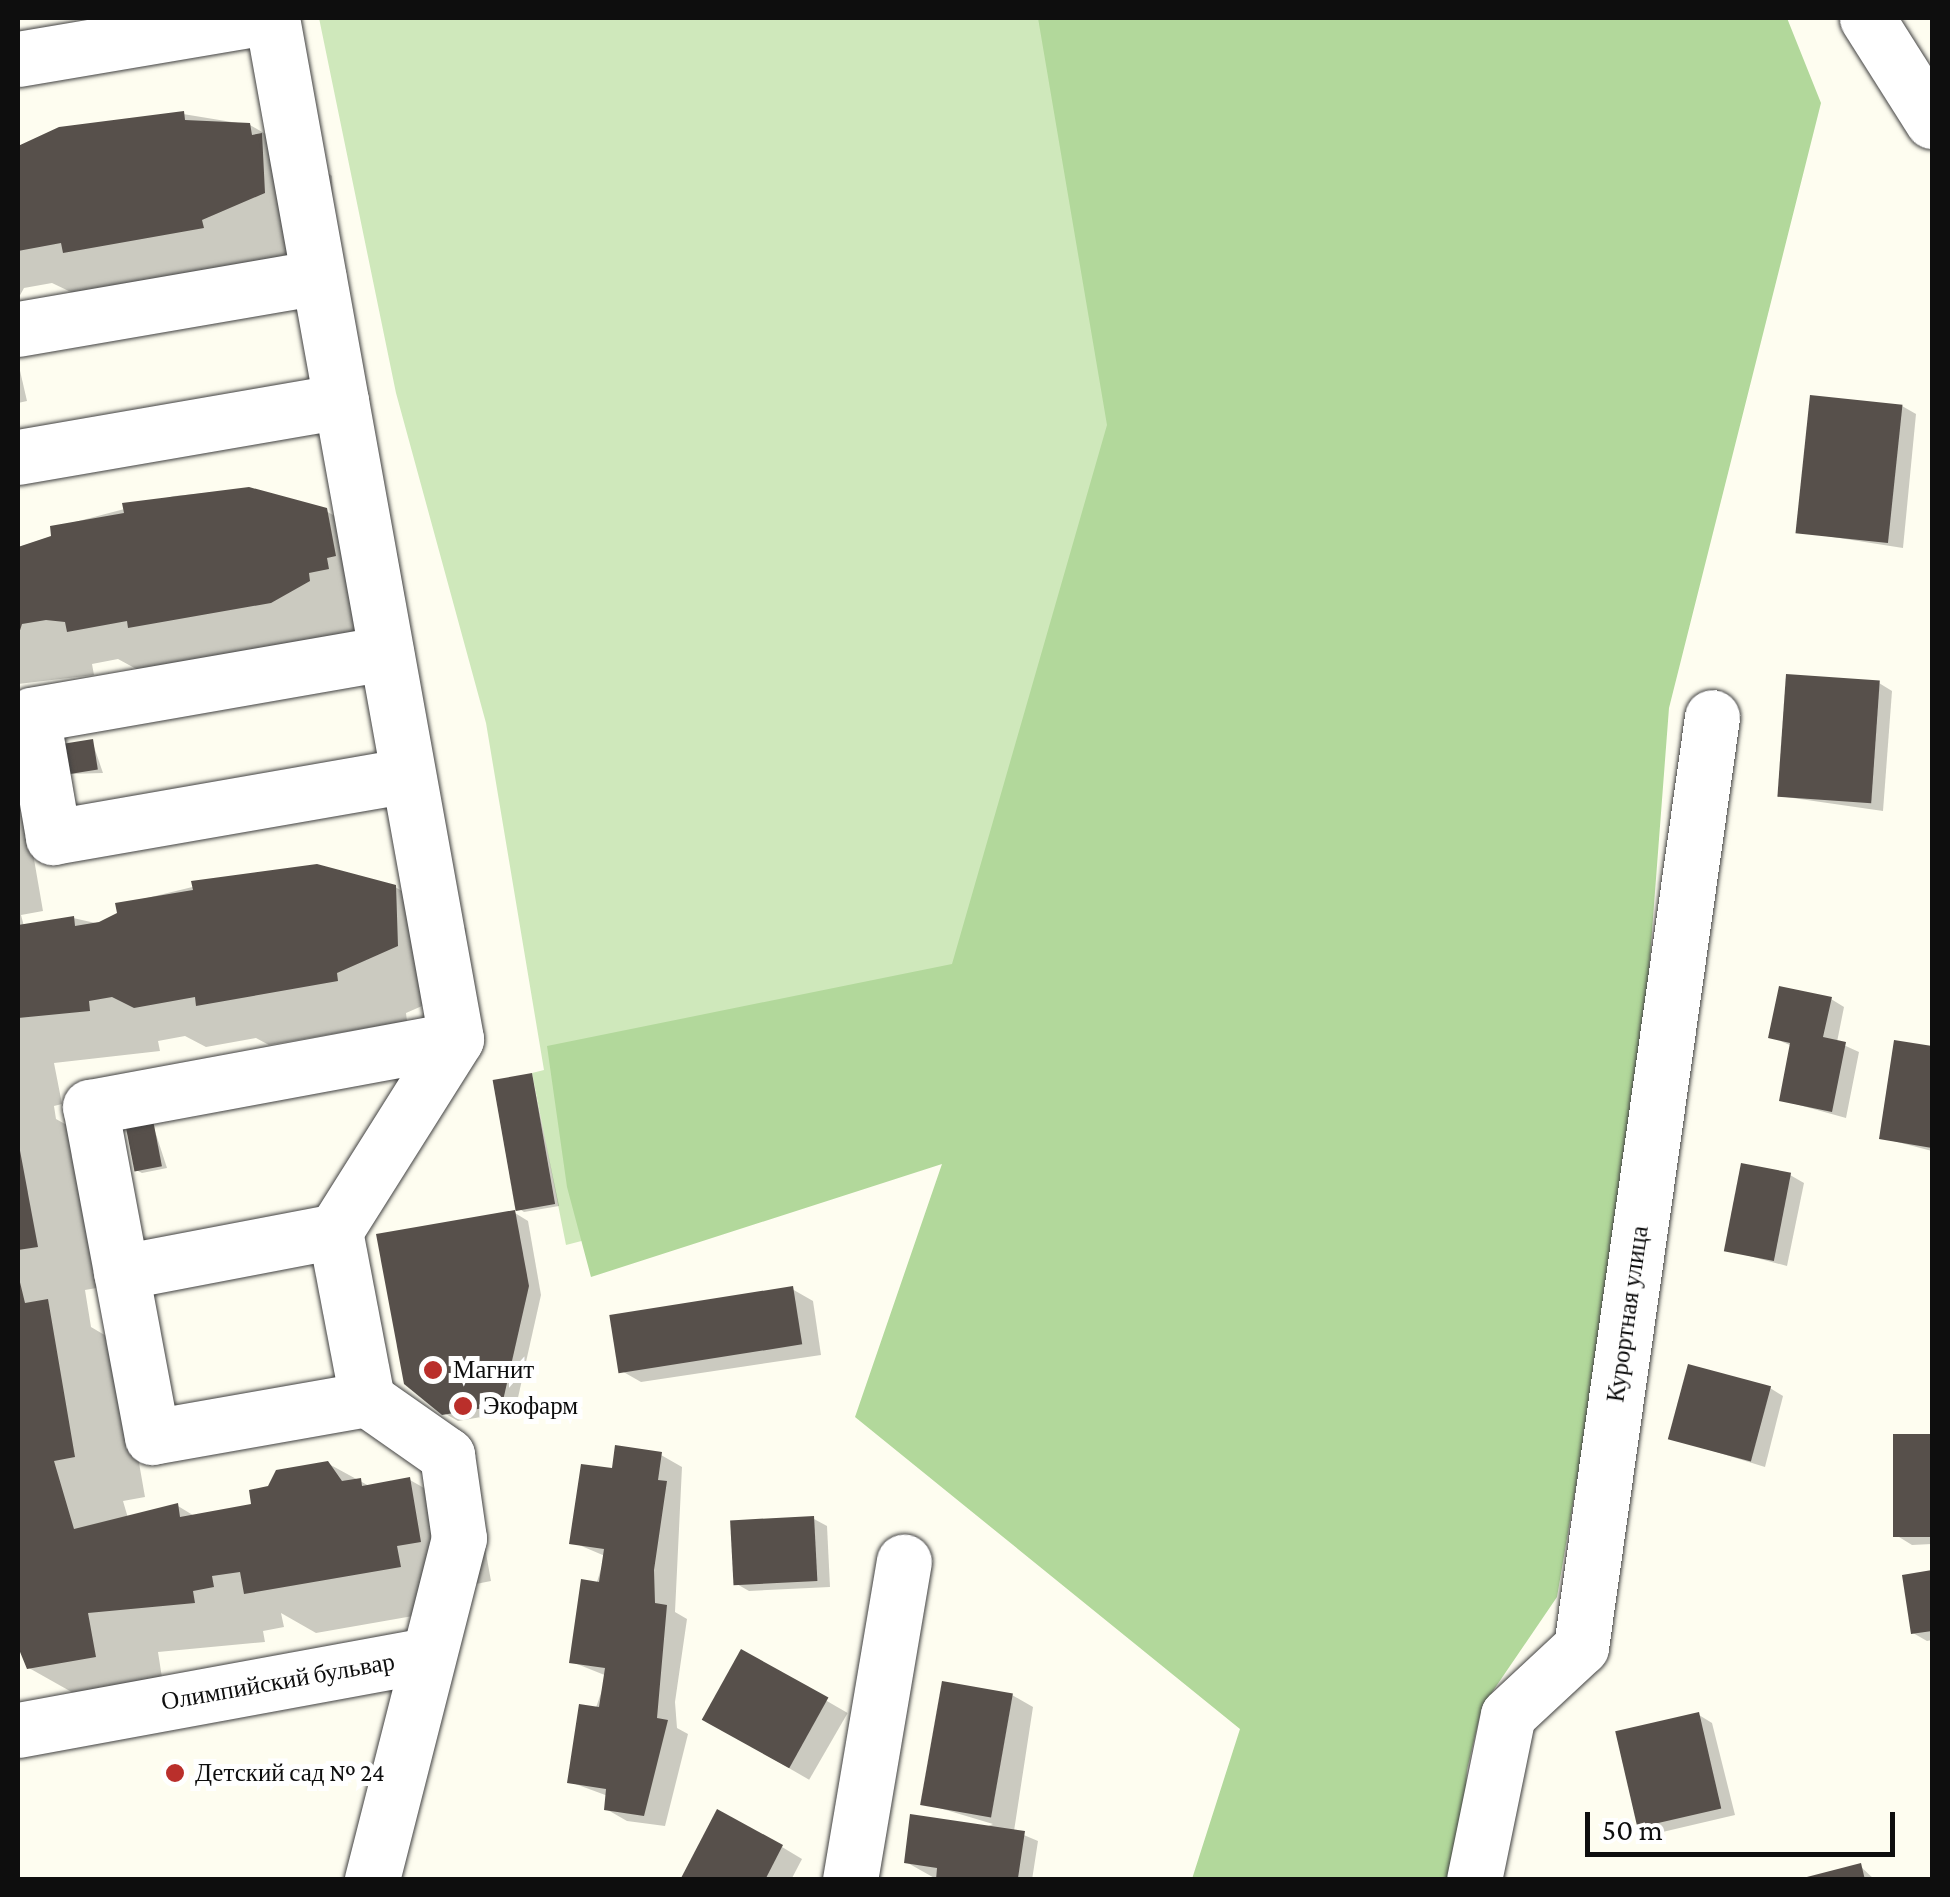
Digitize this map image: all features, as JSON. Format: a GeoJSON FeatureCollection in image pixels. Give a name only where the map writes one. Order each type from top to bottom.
{"type":"FeatureCollection","features":[{"type":"Feature","properties":{"kind":"street"},"geometry":{"type":"LineString","coordinates":[[18,59],[261,18]]}},
{"type":"Feature","properties":{"kind":"street"},"geometry":{"type":"LineString","coordinates":[[272,18],[456,1040],[335,1232],[367,1399]]}},
{"type":"Feature","properties":{"kind":"street"},"geometry":{"type":"LineString","coordinates":[[1866,18],[1932,121]]}},
{"type":"Feature","properties":{"kind":"street"},"geometry":{"type":"LineString","coordinates":[[18,329],[319,277]]}},
{"type":"Feature","properties":{"kind":"street"},"geometry":{"type":"LineString","coordinates":[[18,457],[341,401]]}},
{"type":"Feature","properties":{"kind":"street"},"geometry":{"type":"LineString","coordinates":[[386,653],[32,714],[53,837],[407,775]]}},
{"type":"Feature","properties":{"kind":"street","name":"Курортная улица"},"geometry":{"type":"LineString","coordinates":[[1474,1880],[1508,1715],[1581,1648],[1712,717]]}},
{"type":"Feature","properties":{"kind":"street"},"geometry":{"type":"LineString","coordinates":[[428,1655],[459,1538],[447,1454],[367,1399],[152,1437],[90,1106],[456,1040]]}},
{"type":"Feature","properties":{"kind":"street"},"geometry":{"type":"LineString","coordinates":[[121,1272],[335,1232]]}},
{"type":"Feature","properties":{"kind":"street"},"geometry":{"type":"LineString","coordinates":[[850,1880],[904,1562]]}},
{"type":"Feature","properties":{"kind":"street","name":"Олимпийский бульвар"},"geometry":{"type":"LineString","coordinates":[[18,1730],[428,1655],[372,1880]]}},
{"type":"Feature","properties":{"kind":"green space"},"geometry":{"type":"Polygon","coordinates":[[[319,18],[1703,18],[1365,1039],[566,1245],[532,1073],[544,1070],[486,723],[396,393],[319,18]]]}},
{"type":"Feature","properties":{"kind":"green space"},"geometry":{"type":"Polygon","coordinates":[[[1038,18],[1787,18],[1821,103],[1669,708],[1637,1128],[1557,1597],[1482,1707],[1467,1770],[1460,1879],[1192,1879],[1240,1729],[855,1417],[942,1164],[591,1277],[567,1187],[547,1046],[952,964],[1107,425],[1038,18]]]}},
{"type":"Feature","properties":{"kind":"building"},"geometry":{"type":"Polygon","coordinates":[[[184,111],[185,120],[250,123],[252,135],[262,133],[265,193],[202,220],[204,228],[63,253],[61,243],[18,251],[18,146],[59,127],[184,111]]]}},
{"type":"Feature","properties":{"kind":"building"},"geometry":{"type":"Polygon","coordinates":[[[1810,395],[1902,405],[1888,543],[1795,533],[1810,395]]]}},
{"type":"Feature","properties":{"kind":"building"},"geometry":{"type":"Polygon","coordinates":[[[249,487],[327,508],[336,556],[327,558],[329,569],[309,573],[310,581],[271,603],[128,628],[127,621],[67,632],[65,622],[46,620],[22,624],[18,637],[18,547],[51,536],[50,526],[124,513],[122,503],[249,487]]]}},
{"type":"Feature","properties":{"kind":"building"},"geometry":{"type":"Polygon","coordinates":[[[1786,674],[1880,681],[1871,803],[1777,797],[1786,674]]]}},
{"type":"Feature","properties":{"kind":"building"},"geometry":{"type":"Polygon","coordinates":[[[93,739],[98,770],[65,775],[60,744],[93,739]]]}},
{"type":"Feature","properties":{"kind":"building"},"geometry":{"type":"Polygon","coordinates":[[[317,864],[396,885],[398,946],[337,973],[338,981],[196,1006],[195,997],[134,1008],[112,997],[89,1001],[90,1011],[18,1018],[18,925],[74,916],[75,926],[99,922],[117,913],[115,903],[193,890],[191,881],[317,864]]]}},
{"type":"Feature","properties":{"kind":"building"},"geometry":{"type":"Polygon","coordinates":[[[1779,986],[1832,997],[1823,1037],[1846,1042],[1832,1112],[1779,1101],[1790,1043],[1768,1038],[1779,986]]]}},
{"type":"Feature","properties":{"kind":"building"},"geometry":{"type":"Polygon","coordinates":[[[1894,1040],[1932,1046],[1932,1148],[1879,1139],[1894,1040]]]}},
{"type":"Feature","properties":{"kind":"building"},"geometry":{"type":"Polygon","coordinates":[[[532,1073],[555,1204],[516,1211],[493,1080],[532,1073]]]}},
{"type":"Feature","properties":{"kind":"building"},"geometry":{"type":"Polygon","coordinates":[[[153,1120],[162,1166],[134,1171],[126,1125],[153,1120]]]}},
{"type":"Feature","properties":{"kind":"building"},"geometry":{"type":"Polygon","coordinates":[[[18,1140],[38,1247],[18,1250],[18,1140]]]}},
{"type":"Feature","properties":{"kind":"building"},"geometry":{"type":"Polygon","coordinates":[[[1741,1163],[1791,1173],[1774,1261],[1724,1251],[1741,1163]]]}},
{"type":"Feature","properties":{"kind":"building"},"geometry":{"type":"Polygon","coordinates":[[[515,1210],[529,1286],[502,1405],[442,1415],[404,1384],[376,1234],[515,1210]]]}},
{"type":"Feature","properties":{"kind":"building"},"geometry":{"type":"Polygon","coordinates":[[[18,1274],[25,1303],[48,1299],[75,1457],[54,1461],[74,1529],[178,1503],[180,1517],[251,1504],[249,1490],[268,1486],[276,1470],[328,1461],[342,1481],[361,1478],[362,1486],[410,1477],[421,1542],[397,1546],[401,1567],[244,1594],[240,1572],[212,1576],[214,1587],[193,1591],[195,1603],[88,1613],[96,1657],[27,1669],[18,1647],[18,1274]]]}},
{"type":"Feature","properties":{"kind":"building"},"geometry":{"type":"Polygon","coordinates":[[[793,1286],[802,1344],[619,1373],[609,1315],[793,1286]]]}},
{"type":"Feature","properties":{"kind":"building"},"geometry":{"type":"Polygon","coordinates":[[[1688,1364],[1771,1386],[1751,1462],[1668,1439],[1688,1364]]]}},
{"type":"Feature","properties":{"kind":"building"},"geometry":{"type":"Polygon","coordinates":[[[1893,1434],[1932,1434],[1932,1537],[1893,1537],[1893,1434]]]}},
{"type":"Feature","properties":{"kind":"building"},"geometry":{"type":"Polygon","coordinates":[[[615,1445],[662,1452],[658,1480],[667,1481],[654,1570],[655,1603],[667,1605],[657,1718],[668,1720],[644,1816],[604,1810],[606,1789],[567,1783],[579,1704],[599,1707],[605,1668],[569,1663],[581,1579],[599,1582],[604,1549],[569,1544],[581,1464],[612,1468],[615,1445]]]}},
{"type":"Feature","properties":{"kind":"building"},"geometry":{"type":"Polygon","coordinates":[[[814,1516],[817,1581],[734,1585],[730,1520],[814,1516]]]}},
{"type":"Feature","properties":{"kind":"building"},"geometry":{"type":"Polygon","coordinates":[[[1932,1570],[1932,1631],[1911,1634],[1902,1575],[1932,1570]]]}},
{"type":"Feature","properties":{"kind":"building"},"geometry":{"type":"Polygon","coordinates":[[[741,1649],[828,1697],[789,1768],[702,1720],[741,1649]]]}},
{"type":"Feature","properties":{"kind":"building"},"geometry":{"type":"Polygon","coordinates":[[[942,1681],[1013,1694],[991,1818],[920,1805],[942,1681]]]}},
{"type":"Feature","properties":{"kind":"building"},"geometry":{"type":"Polygon","coordinates":[[[1699,1712],[1721,1808],[1637,1828],[1615,1731],[1699,1712]]]}},
{"type":"Feature","properties":{"kind":"building"},"geometry":{"type":"Polygon","coordinates":[[[717,1809],[783,1845],[765,1880],[680,1880],[717,1809]]]}},
{"type":"Feature","properties":{"kind":"building"},"geometry":{"type":"Polygon","coordinates":[[[910,1814],[1025,1831],[1018,1878],[936,1880],[937,1868],[904,1863],[910,1814]]]}},
{"type":"Feature","properties":{"kind":"building"},"geometry":{"type":"Polygon","coordinates":[[[1861,1863],[1865,1880],[1803,1880],[1803,1878],[1861,1863]]]}},
{"type":"Feature","properties":{"kind":"place","name":"Магнит"},"geometry":{"type":"Point","coordinates":[433,1370]}},
{"type":"Feature","properties":{"kind":"place","name":"Экофарм"},"geometry":{"type":"Point","coordinates":[463,1406]}},
{"type":"Feature","properties":{"kind":"place","name":"Детский сад № 24"},"geometry":{"type":"Point","coordinates":[175,1773]}}]}
